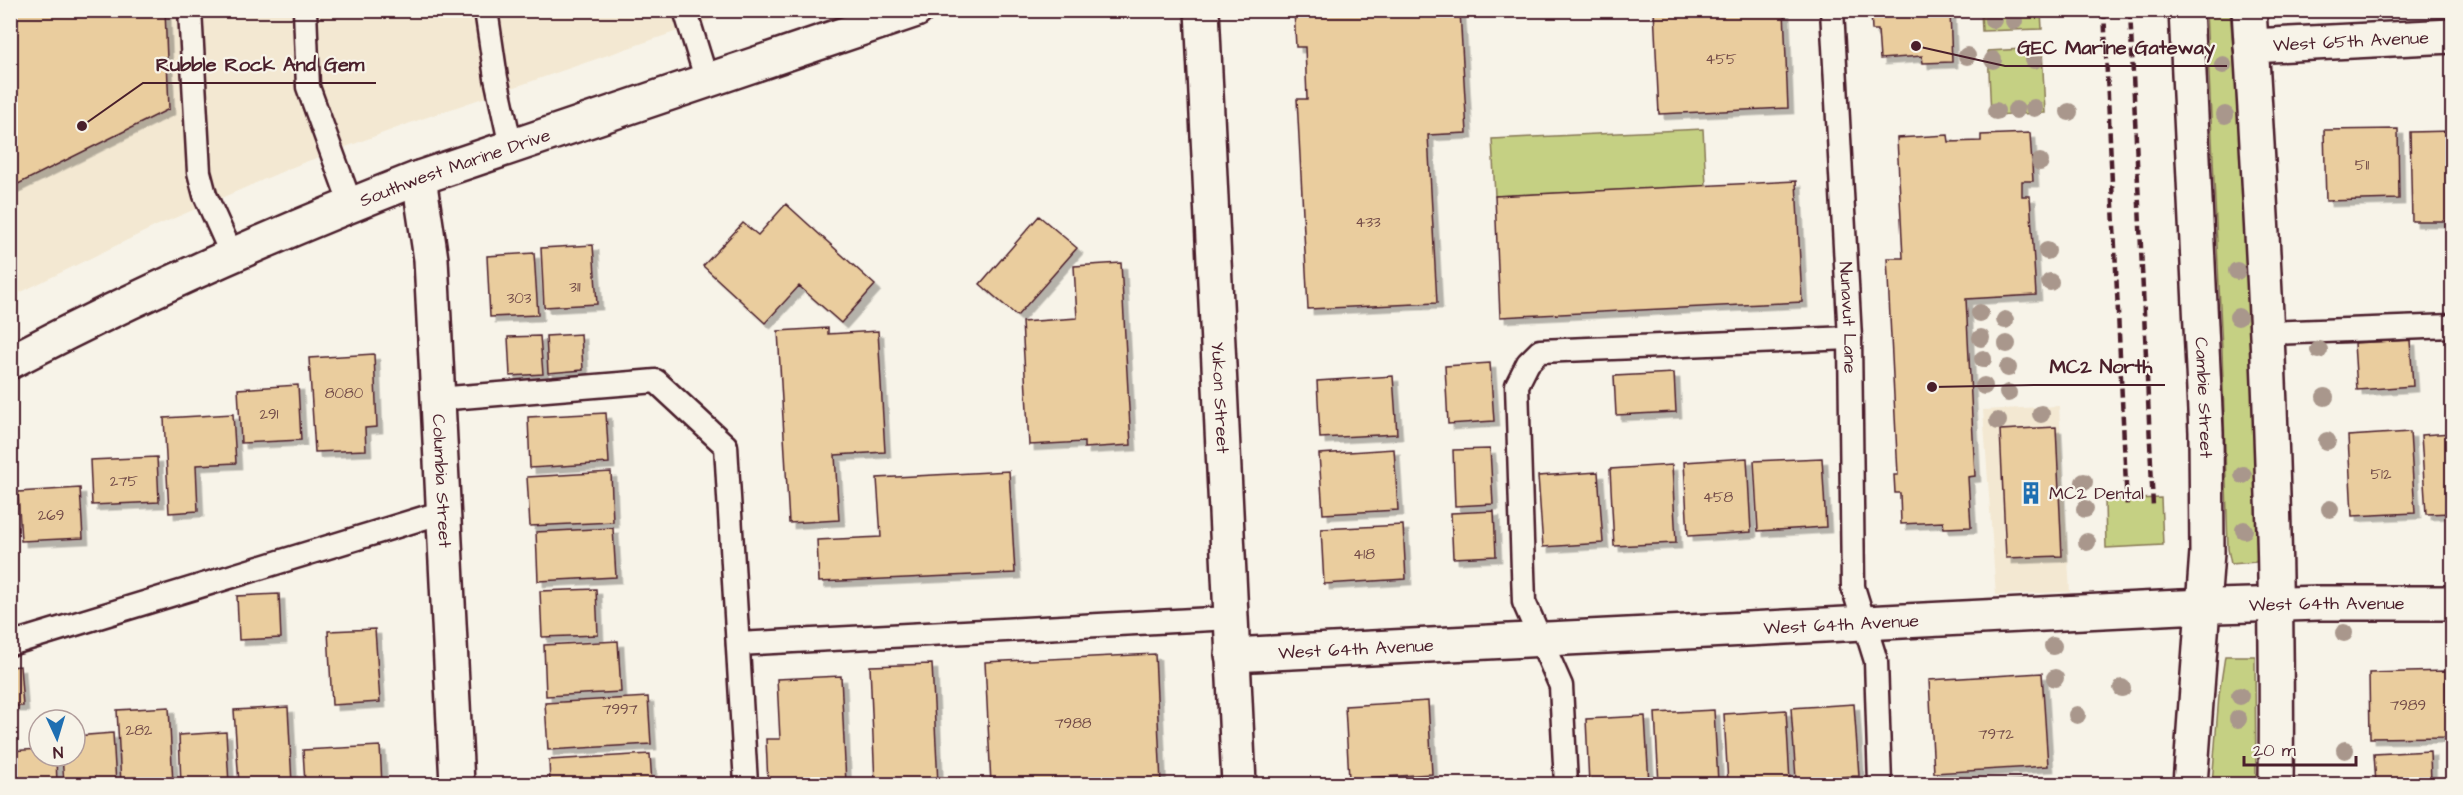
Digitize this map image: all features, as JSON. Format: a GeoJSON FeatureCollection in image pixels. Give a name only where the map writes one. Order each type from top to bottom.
{"type":"FeatureCollection","features":[{"type":"Feature","properties":{"kind":"street","name":"Southwest Marine Drive"},"geometry":{"type":"LineString","coordinates":[[10,362],[78,327],[232,255],[419,178],[916,10]]}},
{"type":"Feature","properties":{"kind":"street","name":"Yukon Street"},"geometry":{"type":"LineString","coordinates":[[1202,10],[1239,784]]}},
{"type":"Feature","properties":{"kind":"street","name":"Cambie Street"},"geometry":{"type":"LineString","coordinates":[[2186,10],[2206,432],[2206,552],[2190,784]]}},
{"type":"Feature","properties":{"kind":"street"},"geometry":{"type":"LineString","coordinates":[[2249,10],[2268,333],[2277,604],[2276,784]]}},
{"type":"Feature","properties":{"kind":"street","name":"West 65th Avenue"},"geometry":{"type":"LineString","coordinates":[[2251,46],[2452,36]]}},
{"type":"Feature","properties":{"kind":"street","name":"Columbia Street"},"geometry":{"type":"LineString","coordinates":[[419,178],[431,259],[457,784]]}},
{"type":"Feature","properties":{"kind":"street","name":"West 64th Avenue"},"geometry":{"type":"LineString","coordinates":[[1232,655],[2203,606],[2452,603]]}},
{"type":"Feature","properties":{"kind":"lane"},"geometry":{"type":"LineString","coordinates":[[190,10],[199,172],[205,195],[232,255]]}},
{"type":"Feature","properties":{"kind":"lane"},"geometry":{"type":"LineString","coordinates":[[305,10],[308,87],[351,205]]}},
{"type":"Feature","properties":{"kind":"lane"},"geometry":{"type":"LineString","coordinates":[[486,10],[496,78],[511,147]]}},
{"type":"Feature","properties":{"kind":"lane"},"geometry":{"type":"LineString","coordinates":[[685,10],[707,81]]}},
{"type":"Feature","properties":{"kind":"lane","name":"Nunavut Lane"},"geometry":{"type":"LineString","coordinates":[[1832,10],[1850,338],[1853,586],[1876,661],[1880,784]]}},
{"type":"Feature","properties":{"kind":"lane"},"geometry":{"type":"LineString","coordinates":[[2268,333],[2452,326]]}},
{"type":"Feature","properties":{"kind":"lane"},"geometry":{"type":"LineString","coordinates":[[1566,784],[1561,686],[1524,602],[1517,386],[1528,363],[1540,351],[1850,338]]}},
{"type":"Feature","properties":{"kind":"lane"},"geometry":{"type":"LineString","coordinates":[[437,399],[657,381],[726,446],[746,784]]}},
{"type":"Feature","properties":{"kind":"lane"},"geometry":{"type":"LineString","coordinates":[[10,644],[443,512]]}},
{"type":"Feature","properties":{"kind":"lane"},"geometry":{"type":"LineString","coordinates":[[738,644],[1231,618]]}},
{"type":"Feature","properties":{"kind":"shaded area"},"geometry":{"type":"Polygon","coordinates":[[[11,11],[736,11],[413,122],[300,164],[156,226],[11,297],[11,11]]]}},
{"type":"Feature","properties":{"kind":"shaded area"},"geometry":{"type":"Polygon","coordinates":[[[2059,406],[2070,592],[1996,595],[1983,410],[2059,406]]]}},
{"type":"Feature","properties":{"kind":"green space"},"geometry":{"type":"Polygon","coordinates":[[[1981,11],[2041,11],[2042,29],[1982,31],[1981,11]]]}},
{"type":"Feature","properties":{"kind":"green space"},"geometry":{"type":"Polygon","coordinates":[[[2206,11],[2230,11],[2250,252],[2259,553],[2256,562],[2231,564],[2228,549],[2222,349],[2206,11]]]}},
{"type":"Feature","properties":{"kind":"green space"},"geometry":{"type":"Polygon","coordinates":[[[2042,48],[2045,113],[1991,115],[1988,51],[2042,48]]]}},
{"type":"Feature","properties":{"kind":"green space"},"geometry":{"type":"Polygon","coordinates":[[[1703,129],[1706,186],[1495,196],[1492,139],[1703,129]]]}},
{"type":"Feature","properties":{"kind":"green space"},"geometry":{"type":"Polygon","coordinates":[[[2161,498],[2163,545],[2106,548],[2105,500],[2161,498]]]}},
{"type":"Feature","properties":{"kind":"green space"},"geometry":{"type":"Polygon","coordinates":[[[2225,656],[2255,656],[2256,784],[2212,784],[2219,695],[2225,656]]]}},
{"type":"Feature","properties":{"kind":"building"},"geometry":{"type":"Polygon","coordinates":[[[10,10],[165,10],[169,109],[10,188],[10,10]]]}},
{"type":"Feature","properties":{"kind":"building"},"geometry":{"type":"Polygon","coordinates":[[[1294,10],[1422,10],[1423,13],[1460,11],[1467,133],[1428,135],[1437,303],[1308,309],[1297,99],[1307,99],[1305,47],[1296,47],[1294,10]]]}},
{"type":"Feature","properties":{"kind":"building"},"geometry":{"type":"Polygon","coordinates":[[[1654,10],[1784,10],[1788,108],[1659,114],[1654,10]]]}},
{"type":"Feature","properties":{"kind":"building"},"geometry":{"type":"Polygon","coordinates":[[[1871,10],[1955,10],[1950,12],[1952,62],[1923,63],[1922,56],[1880,59],[1878,30],[1872,30],[1871,10]]]}},
{"type":"Feature","properties":{"kind":"building"},"geometry":{"type":"Polygon","coordinates":[[[2398,129],[2399,199],[2326,201],[2324,130],[2398,129]]]}},
{"type":"Feature","properties":{"kind":"building"},"geometry":{"type":"Polygon","coordinates":[[[2452,131],[2452,221],[2412,221],[2410,132],[2452,131]]]}},
{"type":"Feature","properties":{"kind":"building"},"geometry":{"type":"Polygon","coordinates":[[[2030,133],[2033,181],[2022,181],[2022,196],[2030,196],[2036,295],[1966,299],[1975,476],[1968,477],[1971,527],[1944,528],[1943,522],[1901,524],[1900,493],[1895,493],[1894,475],[1898,475],[1887,258],[1903,258],[1897,138],[1948,135],[1949,142],[1981,141],[1981,135],[2030,133]]]}},
{"type":"Feature","properties":{"kind":"building"},"geometry":{"type":"Polygon","coordinates":[[[1796,181],[1802,302],[1500,317],[1495,196],[1796,181]]]}},
{"type":"Feature","properties":{"kind":"building"},"geometry":{"type":"Polygon","coordinates":[[[786,204],[875,285],[841,323],[799,286],[765,323],[703,266],[743,223],[758,235],[786,204]]]}},
{"type":"Feature","properties":{"kind":"building"},"geometry":{"type":"Polygon","coordinates":[[[1039,216],[1077,248],[1017,316],[980,284],[1039,216]]]}},
{"type":"Feature","properties":{"kind":"building"},"geometry":{"type":"Polygon","coordinates":[[[593,245],[597,304],[544,307],[541,248],[593,245]]]}},
{"type":"Feature","properties":{"kind":"building"},"geometry":{"type":"Polygon","coordinates":[[[534,253],[538,315],[490,317],[487,256],[534,253]]]}},
{"type":"Feature","properties":{"kind":"building"},"geometry":{"type":"Polygon","coordinates":[[[1121,263],[1131,445],[1084,448],[1084,442],[1029,445],[1022,322],[1077,318],[1074,266],[1121,263]]]}},
{"type":"Feature","properties":{"kind":"building"},"geometry":{"type":"Polygon","coordinates":[[[828,328],[828,334],[878,331],[885,452],[835,455],[839,520],[789,523],[778,331],[828,328]]]}},
{"type":"Feature","properties":{"kind":"building"},"geometry":{"type":"Polygon","coordinates":[[[581,334],[583,370],[548,373],[546,336],[581,334]]]}},
{"type":"Feature","properties":{"kind":"building"},"geometry":{"type":"Polygon","coordinates":[[[540,336],[543,374],[510,376],[508,337],[540,336]]]}},
{"type":"Feature","properties":{"kind":"building"},"geometry":{"type":"Polygon","coordinates":[[[2410,340],[2413,386],[2357,390],[2354,343],[2410,340]]]}},
{"type":"Feature","properties":{"kind":"building"},"geometry":{"type":"Polygon","coordinates":[[[374,354],[377,427],[365,428],[366,450],[315,452],[309,358],[374,354]]]}},
{"type":"Feature","properties":{"kind":"building"},"geometry":{"type":"Polygon","coordinates":[[[1490,363],[1494,421],[1448,424],[1445,366],[1490,363]]]}},
{"type":"Feature","properties":{"kind":"building"},"geometry":{"type":"Polygon","coordinates":[[[1674,373],[1676,412],[1616,415],[1614,376],[1674,373]]]}},
{"type":"Feature","properties":{"kind":"building"},"geometry":{"type":"Polygon","coordinates":[[[1393,376],[1397,434],[1320,438],[1317,381],[1393,376]]]}},
{"type":"Feature","properties":{"kind":"building"},"geometry":{"type":"Polygon","coordinates":[[[298,385],[301,440],[241,443],[238,389],[298,385]]]}},
{"type":"Feature","properties":{"kind":"building"},"geometry":{"type":"Polygon","coordinates":[[[606,413],[609,463],[530,468],[528,417],[606,413]]]}},
{"type":"Feature","properties":{"kind":"building"},"geometry":{"type":"Polygon","coordinates":[[[233,414],[236,463],[196,465],[198,511],[169,513],[164,418],[233,414]]]}},
{"type":"Feature","properties":{"kind":"building","name":"MC2 Dental"},"geometry":{"type":"Polygon","coordinates":[[[2056,427],[2062,556],[2006,558],[2000,430],[2056,427]]]}},
{"type":"Feature","properties":{"kind":"building"},"geometry":{"type":"Polygon","coordinates":[[[2410,432],[2415,513],[2352,516],[2348,436],[2410,432]]]}},
{"type":"Feature","properties":{"kind":"building"},"geometry":{"type":"Polygon","coordinates":[[[2452,433],[2452,513],[2426,514],[2421,435],[2452,433]]]}},
{"type":"Feature","properties":{"kind":"building"},"geometry":{"type":"Polygon","coordinates":[[[1394,449],[1398,510],[1323,514],[1319,454],[1394,449]]]}},
{"type":"Feature","properties":{"kind":"building"},"geometry":{"type":"Polygon","coordinates":[[[1490,449],[1493,504],[1455,506],[1453,450],[1490,449]]]}},
{"type":"Feature","properties":{"kind":"building"},"geometry":{"type":"Polygon","coordinates":[[[157,457],[159,502],[92,505],[90,460],[157,457]]]}},
{"type":"Feature","properties":{"kind":"building"},"geometry":{"type":"Polygon","coordinates":[[[1747,458],[1751,532],[1688,536],[1684,462],[1747,458]]]}},
{"type":"Feature","properties":{"kind":"building"},"geometry":{"type":"Polygon","coordinates":[[[1822,458],[1826,527],[1758,531],[1754,461],[1822,458]]]}},
{"type":"Feature","properties":{"kind":"building"},"geometry":{"type":"Polygon","coordinates":[[[1672,465],[1676,543],[1614,546],[1610,469],[1672,465]]]}},
{"type":"Feature","properties":{"kind":"building"},"geometry":{"type":"Polygon","coordinates":[[[1009,471],[1015,573],[819,582],[817,540],[881,537],[877,478],[1009,471]]]}},
{"type":"Feature","properties":{"kind":"building"},"geometry":{"type":"Polygon","coordinates":[[[611,472],[613,522],[530,526],[527,477],[611,472]]]}},
{"type":"Feature","properties":{"kind":"building"},"geometry":{"type":"Polygon","coordinates":[[[1598,472],[1603,543],[1543,547],[1538,476],[1598,472]]]}},
{"type":"Feature","properties":{"kind":"building"},"geometry":{"type":"Polygon","coordinates":[[[80,488],[83,538],[21,541],[18,492],[80,488]]]}},
{"type":"Feature","properties":{"kind":"building"},"geometry":{"type":"Polygon","coordinates":[[[1494,511],[1496,556],[1453,558],[1451,513],[1494,511]]]}},
{"type":"Feature","properties":{"kind":"building"},"geometry":{"type":"Polygon","coordinates":[[[1403,525],[1406,579],[1324,584],[1321,529],[1403,525]]]}},
{"type":"Feature","properties":{"kind":"building"},"geometry":{"type":"Polygon","coordinates":[[[613,528],[616,577],[538,581],[536,532],[613,528]]]}},
{"type":"Feature","properties":{"kind":"building"},"geometry":{"type":"Polygon","coordinates":[[[596,589],[598,635],[542,637],[540,591],[596,589]]]}},
{"type":"Feature","properties":{"kind":"building"},"geometry":{"type":"Polygon","coordinates":[[[279,594],[281,638],[239,640],[237,596],[279,594]]]}},
{"type":"Feature","properties":{"kind":"building"},"geometry":{"type":"Polygon","coordinates":[[[375,629],[380,702],[332,705],[328,631],[375,629]]]}},
{"type":"Feature","properties":{"kind":"building"},"geometry":{"type":"Polygon","coordinates":[[[618,641],[621,692],[546,696],[544,645],[618,641]]]}},
{"type":"Feature","properties":{"kind":"building"},"geometry":{"type":"Polygon","coordinates":[[[1155,654],[1161,784],[991,784],[985,662],[1155,654]]]}},
{"type":"Feature","properties":{"kind":"building"},"geometry":{"type":"Polygon","coordinates":[[[932,664],[938,784],[875,784],[870,666],[932,664]]]}},
{"type":"Feature","properties":{"kind":"building"},"geometry":{"type":"Polygon","coordinates":[[[20,666],[23,706],[10,706],[10,667],[20,666]]]}},
{"type":"Feature","properties":{"kind":"building"},"geometry":{"type":"Polygon","coordinates":[[[2446,671],[2447,737],[2370,738],[2369,673],[2446,671]]]}},
{"type":"Feature","properties":{"kind":"building"},"geometry":{"type":"Polygon","coordinates":[[[2042,673],[2048,766],[1934,773],[1929,680],[2042,673]]]}},
{"type":"Feature","properties":{"kind":"building"},"geometry":{"type":"Polygon","coordinates":[[[841,676],[846,784],[768,784],[766,739],[780,739],[777,679],[841,676]]]}},
{"type":"Feature","properties":{"kind":"building"},"geometry":{"type":"Polygon","coordinates":[[[648,697],[651,744],[548,750],[545,703],[648,697]]]}},
{"type":"Feature","properties":{"kind":"building"},"geometry":{"type":"Polygon","coordinates":[[[1428,701],[1432,774],[1349,779],[1345,706],[1428,701]]]}},
{"type":"Feature","properties":{"kind":"building"},"geometry":{"type":"Polygon","coordinates":[[[1854,704],[1859,776],[1796,779],[1791,708],[1854,704]]]}},
{"type":"Feature","properties":{"kind":"building"},"geometry":{"type":"Polygon","coordinates":[[[169,707],[173,784],[121,784],[117,710],[169,707]]]}},
{"type":"Feature","properties":{"kind":"building"},"geometry":{"type":"Polygon","coordinates":[[[288,707],[292,784],[239,784],[234,710],[288,707]]]}},
{"type":"Feature","properties":{"kind":"building"},"geometry":{"type":"Polygon","coordinates":[[[1714,710],[1718,782],[1659,784],[1655,713],[1714,710]]]}},
{"type":"Feature","properties":{"kind":"building"},"geometry":{"type":"Polygon","coordinates":[[[1786,710],[1790,782],[1728,784],[1724,714],[1786,710]]]}},
{"type":"Feature","properties":{"kind":"building"},"geometry":{"type":"Polygon","coordinates":[[[1645,716],[1649,784],[1589,784],[1586,719],[1645,716]]]}},
{"type":"Feature","properties":{"kind":"building"},"geometry":{"type":"Polygon","coordinates":[[[226,732],[229,784],[181,784],[179,735],[226,732]]]}},
{"type":"Feature","properties":{"kind":"building"},"geometry":{"type":"Polygon","coordinates":[[[113,733],[116,784],[64,784],[63,768],[87,768],[87,735],[113,733]]]}},
{"type":"Feature","properties":{"kind":"building"},"geometry":{"type":"Polygon","coordinates":[[[380,746],[382,784],[305,784],[303,750],[380,746]]]}},
{"type":"Feature","properties":{"kind":"building"},"geometry":{"type":"Polygon","coordinates":[[[27,750],[27,768],[56,768],[57,784],[10,784],[10,751],[27,750]]]}},
{"type":"Feature","properties":{"kind":"building"},"geometry":{"type":"Polygon","coordinates":[[[2430,751],[2431,784],[2376,784],[2374,754],[2430,751]]]}},
{"type":"Feature","properties":{"kind":"building"},"geometry":{"type":"Polygon","coordinates":[[[650,754],[652,784],[550,784],[549,760],[650,754]]]}},
{"type":"Feature","properties":{"kind":"building"},"geometry":{"type":"Polygon","coordinates":[[[2049,779],[2050,784],[1958,784],[2049,779]]]}},
{"type":"Feature","properties":{"kind":"railway"},"geometry":{"type":"LineString","coordinates":[[2104,10],[2127,507]]}},
{"type":"Feature","properties":{"kind":"railway"},"geometry":{"type":"LineString","coordinates":[[2130,10],[2153,507]]}},
{"type":"Feature","properties":{"kind":"place","name":"GEC Marine Gateway"},"geometry":{"type":"Point","coordinates":[1916,46]}},
{"type":"Feature","properties":{"kind":"place","name":"Rubble Rock And Gem"},"geometry":{"type":"Point","coordinates":[82,126]}},
{"type":"Feature","properties":{"kind":"place","name":"MC2 North"},"geometry":{"type":"Point","coordinates":[1932,387]}},
{"type":"Feature","properties":{"kind":"place","name":"MC2 Dental"},"geometry":{"type":"Point","coordinates":[2031,493]}}]}
